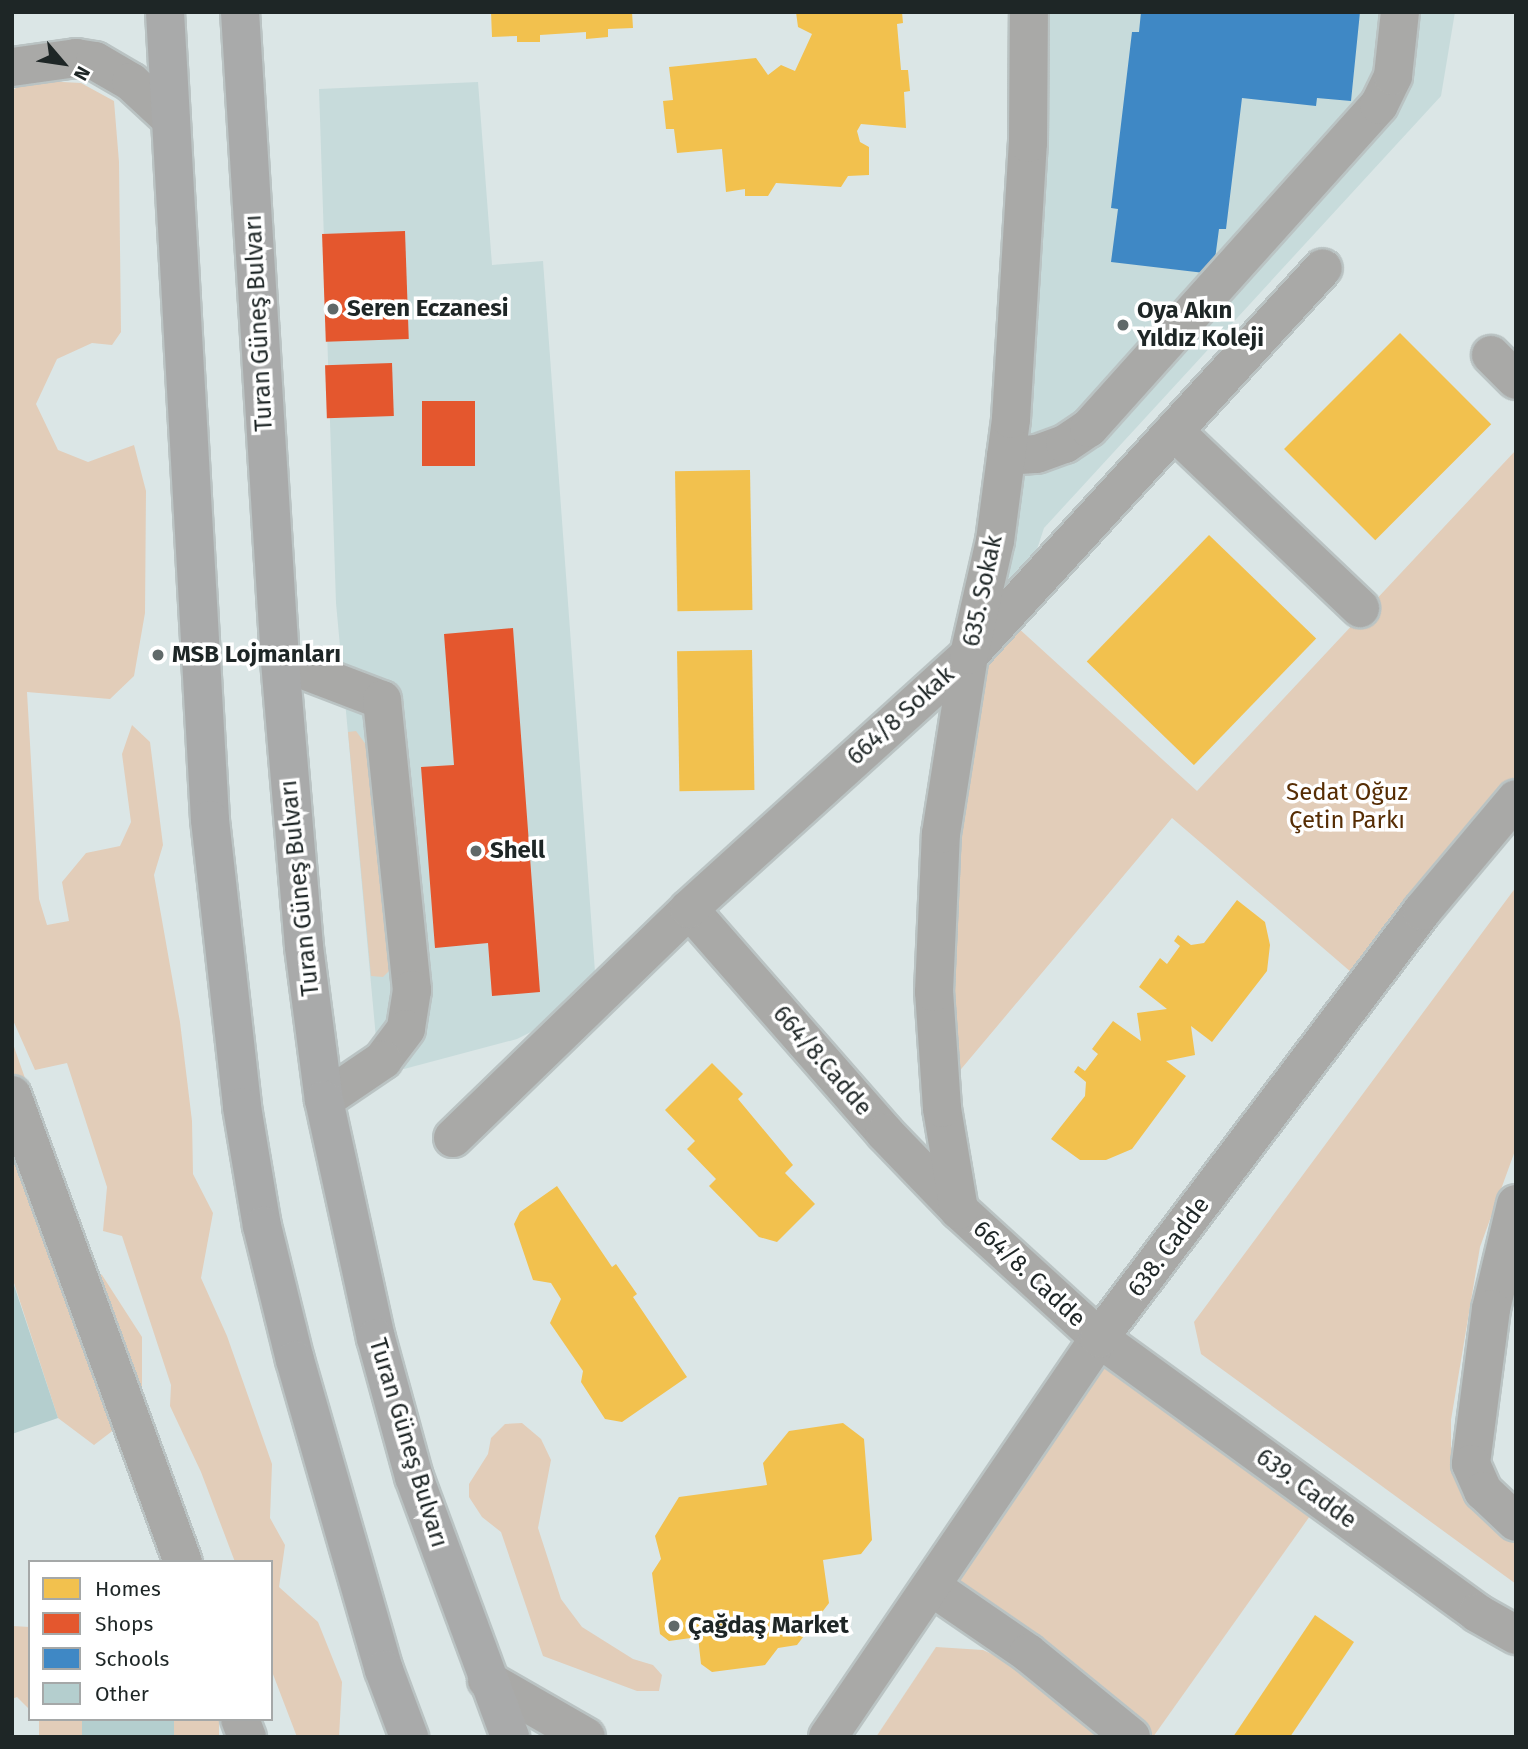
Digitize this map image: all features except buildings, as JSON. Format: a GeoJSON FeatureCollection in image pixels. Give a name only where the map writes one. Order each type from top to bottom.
{"type":"FeatureCollection","features":[{"type":"Feature","properties":{"kind":"main road"},"geometry":{"type":"LineString","coordinates":[[164,12],[182,377],[209,807],[242,1107],[262,1226],[295,1360],[384,1670],[409,1737]]}},
{"type":"Feature","properties":{"kind":"main road","name":"Turan Güneş Bulvarı"},"geometry":{"type":"LineString","coordinates":[[240,12],[280,661],[304,947],[324,1100],[376,1338],[414,1477],[510,1737]]}},
{"type":"Feature","properties":{"kind":"street","name":"635. Sokak"},"geometry":{"type":"LineString","coordinates":[[959,1210],[942,1108],[934,992],[942,835],[969,655],[995,541],[1006,456],[1028,143],[1029,12]]}},
{"type":"Feature","properties":{"kind":"street"},"geometry":{"type":"LineString","coordinates":[[1006,456],[1047,451],[1089,428],[1379,106],[1392,76],[1400,12]]}},
{"type":"Feature","properties":{"kind":"street"},"geometry":{"type":"LineString","coordinates":[[12,67],[76,58],[95,61],[131,82],[171,119]]}},
{"type":"Feature","properties":{"kind":"street","name":"664/8 Sokak"},"geometry":{"type":"LineString","coordinates":[[453,1138],[689,909],[969,655],[1323,268]]}},
{"type":"Feature","properties":{"kind":"street"},"geometry":{"type":"LineString","coordinates":[[1174,431],[1360,608]]}},
{"type":"Feature","properties":{"kind":"street"},"geometry":{"type":"LineString","coordinates":[[280,661],[382,700],[412,990],[406,1029],[383,1060],[324,1100]]}},
{"type":"Feature","properties":{"kind":"street","name":"638. Cadde"},"geometry":{"type":"LineString","coordinates":[[798,1737],[836,1724],[932,1587],[1099,1338],[1422,911],[1516,799]]}},
{"type":"Feature","properties":{"kind":"street","name":"664/8.Cadde"},"geometry":{"type":"LineString","coordinates":[[689,909],[885,1133],[959,1210]]}},
{"type":"Feature","properties":{"kind":"street"},"geometry":{"type":"LineString","coordinates":[[12,1095],[182,1560]]}},
{"type":"Feature","properties":{"kind":"street"},"geometry":{"type":"LineString","coordinates":[[1516,1204],[1491,1309],[1471,1464],[1483,1491],[1516,1522]]}},
{"type":"Feature","properties":{"kind":"street","name":"664/8. Cadde"},"geometry":{"type":"LineString","coordinates":[[959,1210],[1099,1338]]}},
{"type":"Feature","properties":{"kind":"street","name":"639. Cadde"},"geometry":{"type":"LineString","coordinates":[[1099,1338],[1477,1613],[1516,1635]]}},
{"type":"Feature","properties":{"kind":"street"},"geometry":{"type":"LineString","coordinates":[[932,1587],[1028,1653],[1131,1737]]}},
{"type":"Feature","properties":{"kind":"street"},"geometry":{"type":"LineString","coordinates":[[487,1680],[586,1737]]}},
{"type":"Feature","properties":{"kind":"shaded area","name":"Oya Akın Yıldız Koleji"},"geometry":{"type":"Polygon","coordinates":[[[1029,12],[1455,12],[1441,96],[1044,528],[1021,598],[969,655],[995,541],[1029,12]]]}},
{"type":"Feature","properties":{"kind":"shaded area"},"geometry":{"type":"Polygon","coordinates":[[[478,82],[492,265],[543,261],[597,999],[517,1039],[404,1069],[377,1049],[336,603],[319,89],[478,82]]]}},
{"type":"Feature","properties":{"kind":"green space"},"geometry":{"type":"Polygon","coordinates":[[[26,80],[81,83],[114,101],[119,162],[121,332],[112,345],[92,343],[57,359],[36,404],[58,450],[88,462],[134,445],[146,491],[145,613],[134,676],[110,699],[27,692],[39,899],[47,925],[69,921],[62,882],[86,853],[120,846],[131,822],[122,754],[132,725],[150,742],[163,845],[154,875],[180,1022],[192,1121],[193,1174],[213,1213],[201,1278],[227,1336],[272,1464],[270,1518],[285,1545],[279,1587],[318,1622],[342,1682],[339,1737],[297,1737],[273,1674],[273,1560],[234,1560],[201,1472],[170,1406],[171,1385],[122,1236],[103,1231],[107,1187],[67,1063],[35,1070],[12,1018],[12,91],[26,80]]]}},
{"type":"Feature","properties":{"kind":"green space","name":"Sedat Oğuz Çetin Parkı"},"geometry":{"type":"Polygon","coordinates":[[[1516,450],[1516,779],[1366,985],[1172,818],[941,1093],[969,655],[1005,616],[1197,791],[1516,450]]]}},
{"type":"Feature","properties":{"kind":"green space"},"geometry":{"type":"Polygon","coordinates":[[[356,731],[367,746],[390,970],[383,977],[371,976],[348,732],[356,731]]]}},
{"type":"Feature","properties":{"kind":"green space"},"geometry":{"type":"Polygon","coordinates":[[[1516,887],[1516,1148],[1480,1247],[1451,1420],[1451,1471],[1468,1502],[1516,1533],[1516,1584],[1201,1354],[1194,1322],[1516,887]]]}},
{"type":"Feature","properties":{"kind":"green space"},"geometry":{"type":"Polygon","coordinates":[[[12,1041],[34,1104],[50,1239],[102,1275],[142,1337],[142,1393],[111,1432],[94,1445],[58,1418],[12,1277],[12,1041]]]}},
{"type":"Feature","properties":{"kind":"green space"},"geometry":{"type":"Polygon","coordinates":[[[1099,1338],[1322,1499],[1153,1737],[1131,1737],[932,1587],[1099,1338]]]}},
{"type":"Feature","properties":{"kind":"green space"},"geometry":{"type":"Polygon","coordinates":[[[522,1423],[541,1439],[551,1460],[538,1528],[561,1599],[582,1627],[633,1659],[653,1665],[662,1675],[659,1691],[637,1691],[543,1656],[501,1532],[482,1517],[469,1497],[469,1484],[488,1454],[491,1438],[505,1424],[522,1423]]]}},
{"type":"Feature","properties":{"kind":"green space"},"geometry":{"type":"Polygon","coordinates":[[[12,1626],[28,1627],[28,1708],[17,1697],[12,1699],[12,1626]]]}},
{"type":"Feature","properties":{"kind":"green space"},"geometry":{"type":"Polygon","coordinates":[[[936,1647],[983,1650],[1026,1670],[1099,1737],[876,1737],[936,1647]]]}},
{"type":"Feature","properties":{"kind":"green space"},"geometry":{"type":"Polygon","coordinates":[[[39,1721],[219,1721],[219,1737],[39,1737],[39,1721]]]}},
{"type":"Feature","properties":{"kind":"place","name":"Seren Eczanesi"},"geometry":{"type":"Point","coordinates":[333,309]}},
{"type":"Feature","properties":{"kind":"place","name":"Oya Akın Yıldız Koleji"},"geometry":{"type":"Point","coordinates":[1123,325]}},
{"type":"Feature","properties":{"kind":"place","name":"MSB Lojmanları"},"geometry":{"type":"Point","coordinates":[158,655]}},
{"type":"Feature","properties":{"kind":"place","name":"Shell"},"geometry":{"type":"Point","coordinates":[476,851]}},
{"type":"Feature","properties":{"kind":"place","name":"Çağdaş Market"},"geometry":{"type":"Point","coordinates":[674,1626]}}]}
